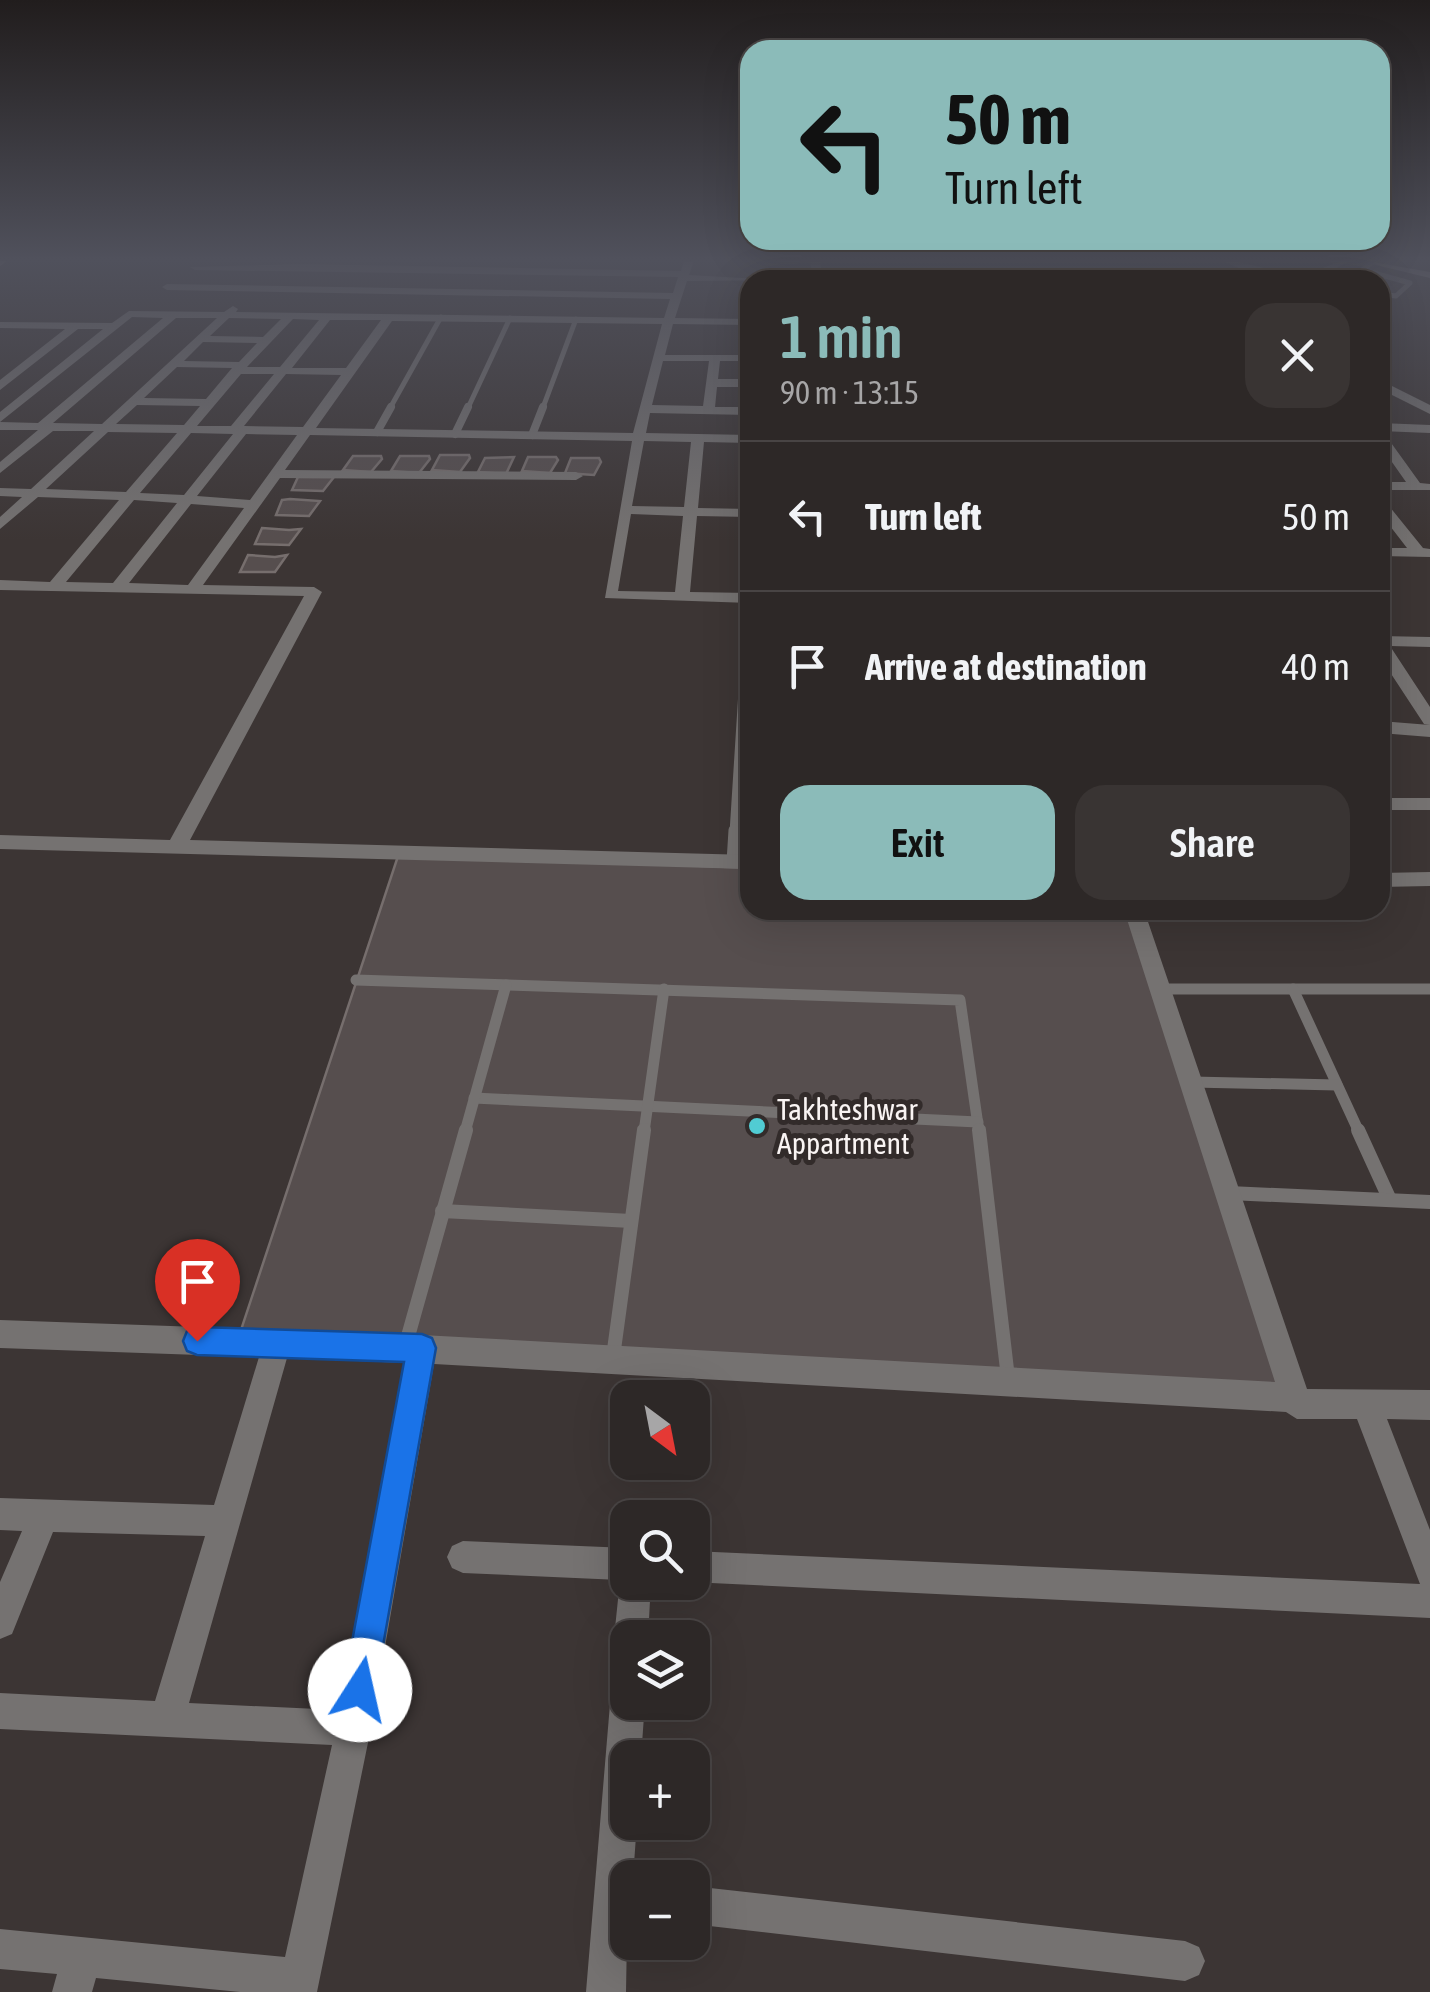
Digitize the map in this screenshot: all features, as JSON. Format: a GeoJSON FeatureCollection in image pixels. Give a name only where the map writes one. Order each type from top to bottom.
{"type":"FeatureCollection","features":[{"type":"Feature","properties":{"kind":"street"},"geometry":{"type":"LineString","coordinates":[[0,386],[40,354]]}},
{"type":"Feature","properties":{"kind":"street"},"geometry":{"type":"LineString","coordinates":[[0,418],[79,354]]}},
{"type":"Feature","properties":{"kind":"street"},"geometry":{"type":"LineString","coordinates":[[0,470],[126,354]]}},
{"type":"Feature","properties":{"kind":"street"},"geometry":{"type":"LineString","coordinates":[[0,525],[184,354]]}},
{"type":"Feature","properties":{"kind":"street"},"geometry":{"type":"LineString","coordinates":[[54,586],[253,354]]}},
{"type":"Feature","properties":{"kind":"street"},"geometry":{"type":"LineString","coordinates":[[117,588],[295,354]]}},
{"type":"Feature","properties":{"kind":"street"},"geometry":{"type":"LineString","coordinates":[[191,590],[359,354]]}},
{"type":"Feature","properties":{"kind":"street"},"geometry":{"type":"LineString","coordinates":[[658,354],[637,436],[610,595],[740,598]]}},
{"type":"Feature","properties":{"kind":"street"},"geometry":{"type":"LineString","coordinates":[[657,358],[740,358]]}},
{"type":"Feature","properties":{"kind":"street"},"geometry":{"type":"LineString","coordinates":[[709,408],[715,358]]}},
{"type":"Feature","properties":{"kind":"street"},"geometry":{"type":"LineString","coordinates":[[63,367],[128,368]]}},
{"type":"Feature","properties":{"kind":"street"},"geometry":{"type":"LineString","coordinates":[[148,369],[349,372]]}},
{"type":"Feature","properties":{"kind":"street"},"geometry":{"type":"LineString","coordinates":[[712,383],[740,383]]}},
{"type":"Feature","properties":{"kind":"street"},"geometry":{"type":"LineString","coordinates":[[1390,389],[1430,410]]}},
{"type":"Feature","properties":{"kind":"street"},"geometry":{"type":"LineString","coordinates":[[133,401],[210,403]]}},
{"type":"Feature","properties":{"kind":"street"},"geometry":{"type":"LineString","coordinates":[[644,409],[740,410]]}},
{"type":"Feature","properties":{"kind":"street"},"geometry":{"type":"LineString","coordinates":[[0,426],[740,439]]}},
{"type":"Feature","properties":{"kind":"street"},"geometry":{"type":"LineString","coordinates":[[1390,427],[1430,429]]}},
{"type":"Feature","properties":{"kind":"street"},"geometry":{"type":"LineString","coordinates":[[682,596],[698,438]]}},
{"type":"Feature","properties":{"kind":"street"},"geometry":{"type":"LineString","coordinates":[[1390,448],[1423,487]]}},
{"type":"Feature","properties":{"kind":"street"},"geometry":{"type":"LineString","coordinates":[[275,474],[576,476]]}},
{"type":"Feature","properties":{"kind":"street"},"geometry":{"type":"LineString","coordinates":[[1390,486],[1423,487]]}},
{"type":"Feature","properties":{"kind":"street"},"geometry":{"type":"LineString","coordinates":[[0,492],[254,504]]}},
{"type":"Feature","properties":{"kind":"street"},"geometry":{"type":"LineString","coordinates":[[624,510],[740,512]]}},
{"type":"Feature","properties":{"kind":"street"},"geometry":{"type":"LineString","coordinates":[[1390,515],[1424,552]]}},
{"type":"Feature","properties":{"kind":"street"},"geometry":{"type":"LineString","coordinates":[[1390,552],[1424,552]]}},
{"type":"Feature","properties":{"kind":"street"},"geometry":{"type":"LineString","coordinates":[[0,585],[314,592],[176,847]]}},
{"type":"Feature","properties":{"kind":"street"},"geometry":{"type":"LineString","coordinates":[[1390,643],[1430,642]]}},
{"type":"Feature","properties":{"kind":"street"},"geometry":{"type":"LineString","coordinates":[[1390,658],[1430,720]]}},
{"type":"Feature","properties":{"kind":"street"},"geometry":{"type":"LineString","coordinates":[[1390,727],[1430,732]]}},
{"type":"Feature","properties":{"kind":"street"},"geometry":{"type":"LineString","coordinates":[[1390,804],[1430,804]]}},
{"type":"Feature","properties":{"kind":"street"},"geometry":{"type":"LineString","coordinates":[[0,842],[740,862]]}},
{"type":"Feature","properties":{"kind":"street"},"geometry":{"type":"LineString","coordinates":[[1390,880],[1430,879]]}},
{"type":"Feature","properties":{"kind":"street"},"geometry":{"type":"LineString","coordinates":[[1138,920],[1296,1404],[1430,1406]]}},
{"type":"Feature","properties":{"kind":"street"},"geometry":{"type":"LineString","coordinates":[[0,1334],[413,1348],[1295,1398]]}},
{"type":"Feature","properties":{"kind":"street"},"geometry":{"type":"LineString","coordinates":[[168,1719],[277,1344]]}},
{"type":"Feature","properties":{"kind":"street"},"geometry":{"type":"LineString","coordinates":[[0,1950],[77,1975],[299,1985],[354,1728],[413,1348]]}},
{"type":"Feature","properties":{"kind":"street"},"geometry":{"type":"LineString","coordinates":[[1366,1404],[1429,1567]]}},
{"type":"Feature","properties":{"kind":"street"},"geometry":{"type":"LineString","coordinates":[[0,1514],[225,1520]]}},
{"type":"Feature","properties":{"kind":"street"},"geometry":{"type":"LineString","coordinates":[[0,1622],[44,1516]]}},
{"type":"Feature","properties":{"kind":"street"},"geometry":{"type":"LineString","coordinates":[[463,1557],[610,1563]]}},
{"type":"Feature","properties":{"kind":"street"},"geometry":{"type":"LineString","coordinates":[[710,1569],[1430,1601]]}},
{"type":"Feature","properties":{"kind":"street"},"geometry":{"type":"LineString","coordinates":[[0,1712],[354,1728]]}},
{"type":"Feature","properties":{"kind":"street"},"geometry":{"type":"LineString","coordinates":[[621,1860],[627,1720]]}},
{"type":"Feature","properties":{"kind":"street"},"geometry":{"type":"LineString","coordinates":[[710,1908],[1185,1961]]}},
{"type":"Feature","properties":{"kind":"street"},"geometry":{"type":"LineString","coordinates":[[606,1992],[611,1960]]}},
{"type":"Feature","properties":{"kind":"lane"},"geometry":{"type":"LineString","coordinates":[[376,432],[420,354]]}},
{"type":"Feature","properties":{"kind":"lane"},"geometry":{"type":"LineString","coordinates":[[455,434],[495,354]]}},
{"type":"Feature","properties":{"kind":"lane"},"geometry":{"type":"LineString","coordinates":[[532,435],[563,354]]}},
{"type":"Feature","properties":{"kind":"lane"},"geometry":{"type":"LineString","coordinates":[[356,980],[953,997],[964,1006],[966,1016],[1008,1382]]}},
{"type":"Feature","properties":{"kind":"lane"},"geometry":{"type":"LineString","coordinates":[[413,1348],[442,1211],[506,985]]}},
{"type":"Feature","properties":{"kind":"lane"},"geometry":{"type":"LineString","coordinates":[[1162,989],[1430,989]]}},
{"type":"Feature","properties":{"kind":"lane"},"geometry":{"type":"LineString","coordinates":[[612,1360],[664,990]]}},
{"type":"Feature","properties":{"kind":"lane"},"geometry":{"type":"LineString","coordinates":[[1293,990],[1390,1200]]}},
{"type":"Feature","properties":{"kind":"lane"},"geometry":{"type":"LineString","coordinates":[[1192,1082],[1337,1085]]}},
{"type":"Feature","properties":{"kind":"lane"},"geometry":{"type":"LineString","coordinates":[[474,1098],[978,1122]]}},
{"type":"Feature","properties":{"kind":"lane"},"geometry":{"type":"LineString","coordinates":[[1228,1193],[1430,1202]]}},
{"type":"Feature","properties":{"kind":"lane"},"geometry":{"type":"LineString","coordinates":[[442,1211],[630,1221]]}},
{"type":"Feature","properties":{"kind":"building"},"geometry":{"type":"Polygon","coordinates":[[[440,455],[470,458],[460,472],[432,470],[440,455]]]}},
{"type":"Feature","properties":{"kind":"building"},"geometry":{"type":"Polygon","coordinates":[[[353,456],[382,459],[371,472],[343,470],[353,456]]]}},
{"type":"Feature","properties":{"kind":"building"},"geometry":{"type":"Polygon","coordinates":[[[400,456],[430,459],[419,473],[391,471],[400,456]]]}},
{"type":"Feature","properties":{"kind":"building"},"geometry":{"type":"Polygon","coordinates":[[[514,457],[506,474],[478,472],[485,458],[514,457]]]}},
{"type":"Feature","properties":{"kind":"building"},"geometry":{"type":"Polygon","coordinates":[[[528,457],[558,460],[550,473],[522,471],[528,457]]]}},
{"type":"Feature","properties":{"kind":"building"},"geometry":{"type":"Polygon","coordinates":[[[571,458],[599,458],[601,462],[594,475],[565,473],[571,458]]]}},
{"type":"Feature","properties":{"kind":"building"},"geometry":{"type":"Polygon","coordinates":[[[298,477],[334,477],[323,491],[292,490],[298,477]]]}},
{"type":"Feature","properties":{"kind":"building"},"geometry":{"type":"Polygon","coordinates":[[[282,500],[320,501],[309,516],[276,515],[282,500]]]}},
{"type":"Feature","properties":{"kind":"building"},"geometry":{"type":"Polygon","coordinates":[[[262,528],[301,529],[289,545],[255,544],[262,528]]]}},
{"type":"Feature","properties":{"kind":"building"},"geometry":{"type":"Polygon","coordinates":[[[248,555],[287,555],[275,572],[240,572],[248,555]]]}},
{"type":"Feature","properties":{"kind":"building","name":"Takhteshwar Appartment"},"geometry":{"type":"Polygon","coordinates":[[[399,853],[740,868],[740,920],[1137,920],[1297,1404],[237,1342],[399,853]]]}},
{"type":"Feature","properties":{"kind":"place","name":"Takhteshwar Appartment"},"geometry":{"type":"Point","coordinates":[757,1126]}},
{"type":"Feature","properties":{"kind":"route"},"geometry":{"type":"LineString","coordinates":[[197,1341],[422,1348],[360,1690]]}}]}
